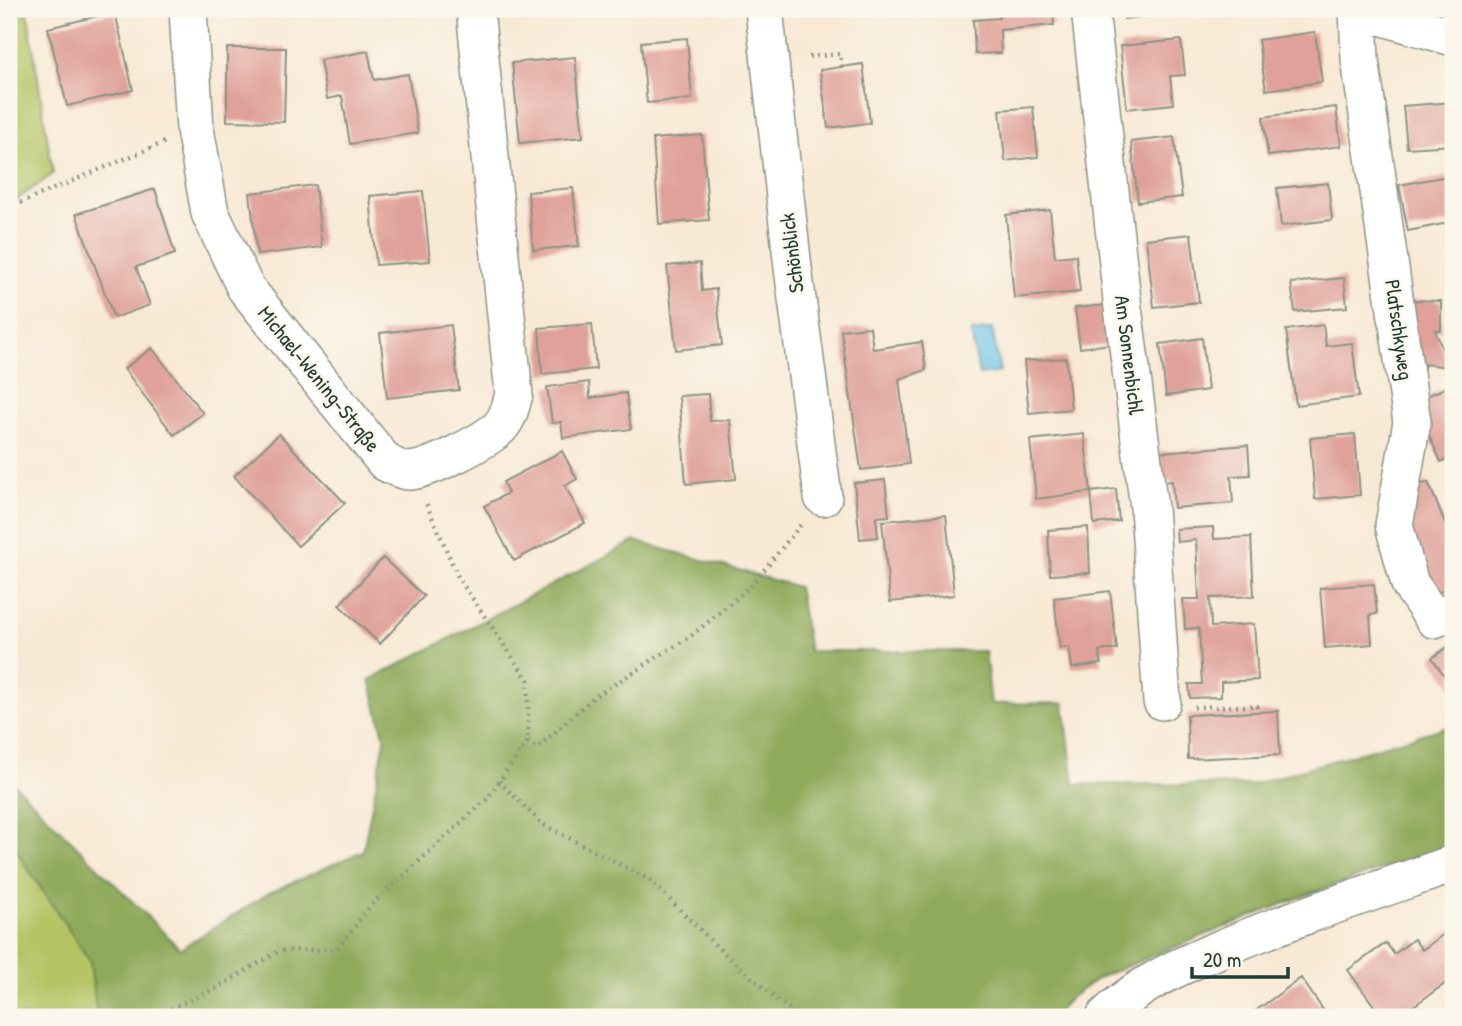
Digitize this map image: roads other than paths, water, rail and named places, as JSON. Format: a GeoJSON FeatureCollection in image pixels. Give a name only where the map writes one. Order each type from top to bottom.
{"type":"FeatureCollection","features":[{"type":"Feature","properties":{"kind":"street","name":"Michael-Wening-Straße"},"geometry":{"type":"LineString","coordinates":[[188,9],[195,129],[210,213],[245,287],[385,462],[402,470],[413,471],[466,450],[500,427],[509,412],[514,394],[475,9]]}},
{"type":"Feature","properties":{"kind":"street","name":"Schönblick"},"geometry":{"type":"LineString","coordinates":[[764,9],[793,268],[823,497]]}},
{"type":"Feature","properties":{"kind":"street","name":"Am Sonnenbichl"},"geometry":{"type":"LineString","coordinates":[[1090,9],[1122,300],[1149,508],[1162,701]]}},
{"type":"Feature","properties":{"kind":"street"},"geometry":{"type":"LineString","coordinates":[[1357,9],[1453,37]]}},
{"type":"Feature","properties":{"kind":"street","name":"Platschkyweg"},"geometry":{"type":"LineString","coordinates":[[1357,9],[1360,59],[1412,422],[1394,525],[1410,584],[1422,602],[1434,619],[1453,611]]}},
{"type":"Feature","properties":{"kind":"street"},"geometry":{"type":"LineString","coordinates":[[1105,1017],[1148,984],[1194,960],[1301,917],[1453,864]]}},
{"type":"Feature","properties":{"kind":"water"},"geometry":{"type":"Polygon","coordinates":[[[992,329],[1000,372],[979,375],[971,332],[992,329]]]}}]}
